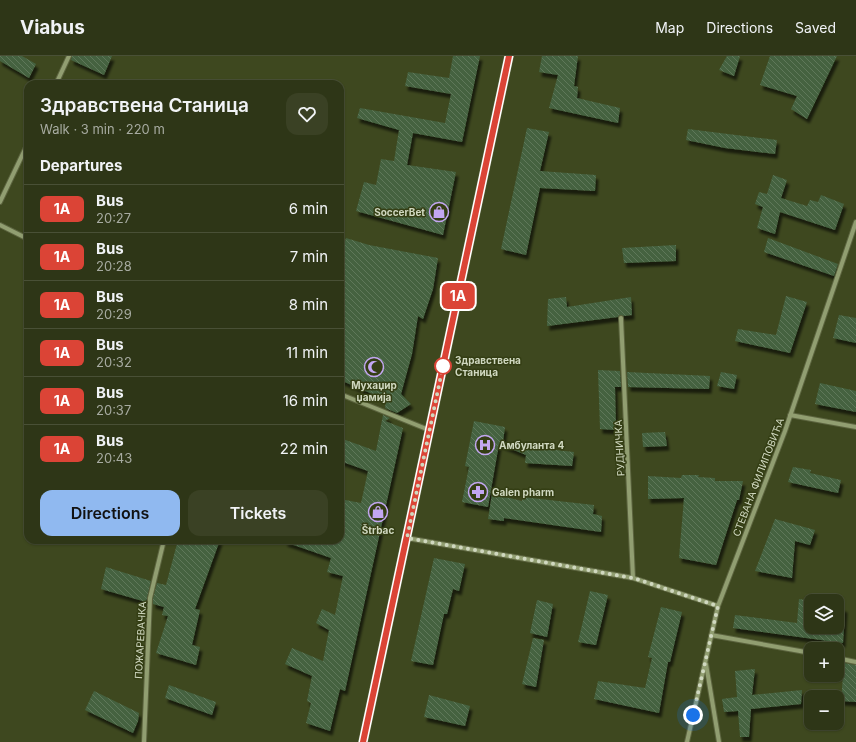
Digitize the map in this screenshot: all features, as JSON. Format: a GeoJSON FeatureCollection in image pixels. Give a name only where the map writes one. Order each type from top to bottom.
{"type":"FeatureCollection","features":[{"type":"Feature","properties":{"kind":"main road"},"geometry":{"type":"LineString","coordinates":[[363,742],[509,56]]}},
{"type":"Feature","properties":{"kind":"street"},"geometry":{"type":"LineString","coordinates":[[58,80],[69,56]]}},
{"type":"Feature","properties":{"kind":"street"},"geometry":{"type":"LineString","coordinates":[[0,202],[24,151]]}},
{"type":"Feature","properties":{"kind":"street","name":"СТЕВАНА ФИЛИПОВИЋА"},"geometry":{"type":"LineString","coordinates":[[687,742],[718,606],[790,415],[856,222]]}},
{"type":"Feature","properties":{"kind":"street"},"geometry":{"type":"LineString","coordinates":[[0,225],[24,237]]}},
{"type":"Feature","properties":{"kind":"street","name":"РУДНИЧКА"},"geometry":{"type":"LineString","coordinates":[[621,318],[633,578]]}},
{"type":"Feature","properties":{"kind":"street"},"geometry":{"type":"LineString","coordinates":[[344,396],[430,430]]}},
{"type":"Feature","properties":{"kind":"street"},"geometry":{"type":"LineString","coordinates":[[790,415],[856,427]]}},
{"type":"Feature","properties":{"kind":"street"},"geometry":{"type":"LineString","coordinates":[[407,538],[633,578],[718,606]]}},
{"type":"Feature","properties":{"kind":"street","name":"ПОЖАРЕВАЧКА"},"geometry":{"type":"LineString","coordinates":[[144,742],[150,598],[163,544]]}},
{"type":"Feature","properties":{"kind":"street"},"geometry":{"type":"LineString","coordinates":[[711,635],[804,653]]}},
{"type":"Feature","properties":{"kind":"street"},"geometry":{"type":"LineString","coordinates":[[844,659],[856,662]]}},
{"type":"Feature","properties":{"kind":"street"},"geometry":{"type":"LineString","coordinates":[[705,661],[719,742]]}},
{"type":"Feature","properties":{"kind":"building"},"geometry":{"type":"Polygon","coordinates":[[[0,56],[22,56],[36,64],[29,78],[0,61],[0,56]]]}},
{"type":"Feature","properties":{"kind":"building"},"geometry":{"type":"Polygon","coordinates":[[[72,56],[112,56],[104,75],[71,60],[72,56]]]}},
{"type":"Feature","properties":{"kind":"building"},"geometry":{"type":"Polygon","coordinates":[[[453,56],[480,56],[462,142],[413,133],[407,165],[456,172],[443,235],[356,211],[364,182],[376,185],[381,159],[394,161],[399,130],[357,118],[360,108],[445,123],[451,94],[405,86],[408,72],[449,78],[453,56]]]}},
{"type":"Feature","properties":{"kind":"building"},"geometry":{"type":"Polygon","coordinates":[[[542,56],[578,56],[574,86],[578,87],[577,98],[620,108],[618,123],[549,108],[558,75],[539,72],[542,56]]]}},
{"type":"Feature","properties":{"kind":"building"},"geometry":{"type":"Polygon","coordinates":[[[727,56],[740,56],[734,76],[719,70],[727,56]]]}},
{"type":"Feature","properties":{"kind":"building"},"geometry":{"type":"Polygon","coordinates":[[[770,56],[837,56],[807,119],[791,109],[797,96],[760,85],[770,56]]]}},
{"type":"Feature","properties":{"kind":"building"},"geometry":{"type":"Polygon","coordinates":[[[527,128],[549,132],[540,171],[596,175],[595,191],[540,188],[526,255],[501,249],[527,128]]]}},
{"type":"Feature","properties":{"kind":"building"},"geometry":{"type":"Polygon","coordinates":[[[688,129],[777,140],[775,154],[725,148],[686,140],[688,129]]]}},
{"type":"Feature","properties":{"kind":"building"},"geometry":{"type":"Polygon","coordinates":[[[773,175],[787,180],[781,198],[807,206],[810,200],[818,202],[821,195],[844,204],[835,230],[780,212],[775,234],[757,228],[763,207],[755,204],[759,192],[767,194],[773,175]]]}},
{"type":"Feature","properties":{"kind":"building"},"geometry":{"type":"Polygon","coordinates":[[[346,238],[369,245],[438,258],[433,289],[423,319],[418,316],[412,354],[401,394],[411,404],[397,413],[385,408],[386,400],[344,382],[344,244],[346,238]]]}},
{"type":"Feature","properties":{"kind":"building"},"geometry":{"type":"Polygon","coordinates":[[[768,238],[838,264],[834,276],[764,252],[768,238]]]}},
{"type":"Feature","properties":{"kind":"building"},"geometry":{"type":"Polygon","coordinates":[[[676,245],[676,261],[624,263],[622,248],[676,245]]]}},
{"type":"Feature","properties":{"kind":"building"},"geometry":{"type":"Polygon","coordinates":[[[786,296],[807,302],[790,353],[735,341],[738,329],[776,335],[786,296]]]}},
{"type":"Feature","properties":{"kind":"building"},"geometry":{"type":"Polygon","coordinates":[[[566,297],[567,307],[631,297],[632,315],[620,315],[618,317],[547,326],[548,299],[566,297]]]}},
{"type":"Feature","properties":{"kind":"building"},"geometry":{"type":"Polygon","coordinates":[[[839,315],[856,318],[856,343],[833,338],[839,315]]]}},
{"type":"Feature","properties":{"kind":"building"},"geometry":{"type":"Polygon","coordinates":[[[598,370],[620,371],[621,387],[615,387],[616,430],[600,429],[598,370]]]}},
{"type":"Feature","properties":{"kind":"building"},"geometry":{"type":"Polygon","coordinates":[[[627,372],[710,376],[709,389],[628,387],[627,372]]]}},
{"type":"Feature","properties":{"kind":"building"},"geometry":{"type":"Polygon","coordinates":[[[721,372],[737,375],[734,389],[717,386],[721,372]]]}},
{"type":"Feature","properties":{"kind":"building"},"geometry":{"type":"Polygon","coordinates":[[[820,383],[856,391],[856,412],[815,404],[820,383]]]}},
{"type":"Feature","properties":{"kind":"building"},"geometry":{"type":"Polygon","coordinates":[[[383,415],[390,418],[385,421],[403,428],[345,691],[340,689],[330,731],[306,723],[311,703],[307,701],[312,676],[285,664],[292,648],[323,661],[329,630],[316,623],[322,609],[335,615],[343,576],[327,572],[331,558],[291,544],[344,544],[344,500],[361,503],[368,471],[344,462],[344,439],[376,451],[383,415]]]}},
{"type":"Feature","properties":{"kind":"building"},"geometry":{"type":"Polygon","coordinates":[[[474,421],[505,427],[503,442],[547,443],[547,449],[574,452],[572,466],[525,463],[526,455],[499,444],[488,507],[462,502],[469,467],[465,466],[474,421]]]}},
{"type":"Feature","properties":{"kind":"building"},"geometry":{"type":"Polygon","coordinates":[[[665,432],[667,446],[643,447],[642,433],[665,432]]]}},
{"type":"Feature","properties":{"kind":"building"},"geometry":{"type":"Polygon","coordinates":[[[793,467],[811,470],[810,473],[841,480],[838,493],[788,482],[793,467]]]}},
{"type":"Feature","properties":{"kind":"building"},"geometry":{"type":"Polygon","coordinates":[[[682,475],[699,475],[698,477],[715,478],[715,481],[743,481],[739,500],[737,500],[716,565],[679,558],[684,498],[648,499],[648,476],[681,478],[682,475]]]}},
{"type":"Feature","properties":{"kind":"building"},"geometry":{"type":"Polygon","coordinates":[[[492,494],[522,501],[522,497],[594,505],[593,514],[602,516],[601,532],[504,518],[504,521],[488,519],[492,494]]]}},
{"type":"Feature","properties":{"kind":"building"},"geometry":{"type":"Polygon","coordinates":[[[775,519],[815,530],[810,545],[795,541],[792,578],[755,571],[775,519]]]}},
{"type":"Feature","properties":{"kind":"building"},"geometry":{"type":"Polygon","coordinates":[[[177,544],[219,544],[195,609],[200,610],[192,645],[200,647],[196,665],[156,653],[168,616],[162,615],[164,607],[153,604],[153,598],[157,583],[166,585],[177,544]]]}},
{"type":"Feature","properties":{"kind":"building"},"geometry":{"type":"Polygon","coordinates":[[[434,558],[465,564],[459,591],[453,589],[447,614],[444,614],[433,665],[411,661],[434,558]]]}},
{"type":"Feature","properties":{"kind":"building"},"geometry":{"type":"Polygon","coordinates":[[[106,567],[151,581],[146,602],[101,589],[106,567]]]}},
{"type":"Feature","properties":{"kind":"building"},"geometry":{"type":"Polygon","coordinates":[[[590,591],[608,595],[596,645],[578,642],[590,591]]]}},
{"type":"Feature","properties":{"kind":"building"},"geometry":{"type":"Polygon","coordinates":[[[799,599],[804,600],[804,634],[844,634],[843,642],[733,628],[735,615],[797,623],[799,599]]]}},
{"type":"Feature","properties":{"kind":"building"},"geometry":{"type":"Polygon","coordinates":[[[537,600],[553,604],[547,637],[530,633],[537,600]]]}},
{"type":"Feature","properties":{"kind":"building"},"geometry":{"type":"Polygon","coordinates":[[[661,607],[682,612],[670,662],[668,662],[659,713],[594,699],[598,681],[645,688],[652,658],[648,657],[661,607]]]}},
{"type":"Feature","properties":{"kind":"building"},"geometry":{"type":"Polygon","coordinates":[[[533,638],[544,640],[536,687],[522,684],[533,638]]]}},
{"type":"Feature","properties":{"kind":"building"},"geometry":{"type":"Polygon","coordinates":[[[844,663],[856,665],[856,702],[844,701],[844,690],[842,690],[842,682],[844,682],[844,663]]]}},
{"type":"Feature","properties":{"kind":"building"},"geometry":{"type":"Polygon","coordinates":[[[755,669],[752,695],[802,690],[801,704],[751,709],[749,737],[740,737],[738,711],[724,712],[722,699],[737,697],[735,671],[755,669]]]}},
{"type":"Feature","properties":{"kind":"building"},"geometry":{"type":"Polygon","coordinates":[[[169,685],[216,702],[212,715],[165,698],[169,685]]]}},
{"type":"Feature","properties":{"kind":"building"},"geometry":{"type":"Polygon","coordinates":[[[94,691],[139,713],[138,721],[133,733],[85,710],[94,691]]]}},
{"type":"Feature","properties":{"kind":"building"},"geometry":{"type":"Polygon","coordinates":[[[429,695],[470,706],[465,726],[424,717],[429,695]]]}},
{"type":"Feature","properties":{"kind":"bus line","name":"1A"},"geometry":{"type":"LineString","coordinates":[[363,742],[509,56]]}},
{"type":"Feature","properties":{"kind":"place","name":"SoccerBet"},"geometry":{"type":"Point","coordinates":[439,212]}},
{"type":"Feature","properties":{"kind":"place","name":"Здравствена Станица"},"geometry":{"type":"Point","coordinates":[443,366]}},
{"type":"Feature","properties":{"kind":"place","name":"Мухаџир џамија"},"geometry":{"type":"Point","coordinates":[374,367]}},
{"type":"Feature","properties":{"kind":"place","name":"Амбуланта 4"},"geometry":{"type":"Point","coordinates":[485,445]}},
{"type":"Feature","properties":{"kind":"place","name":"Galen pharm"},"geometry":{"type":"Point","coordinates":[478,492]}},
{"type":"Feature","properties":{"kind":"place","name":"Štrbac"},"geometry":{"type":"Point","coordinates":[378,512]}},
{"type":"Feature","properties":{"kind":"route"},"geometry":{"type":"LineString","coordinates":[[443,366],[407,538],[633,578],[718,606],[693,715]]}}]}
